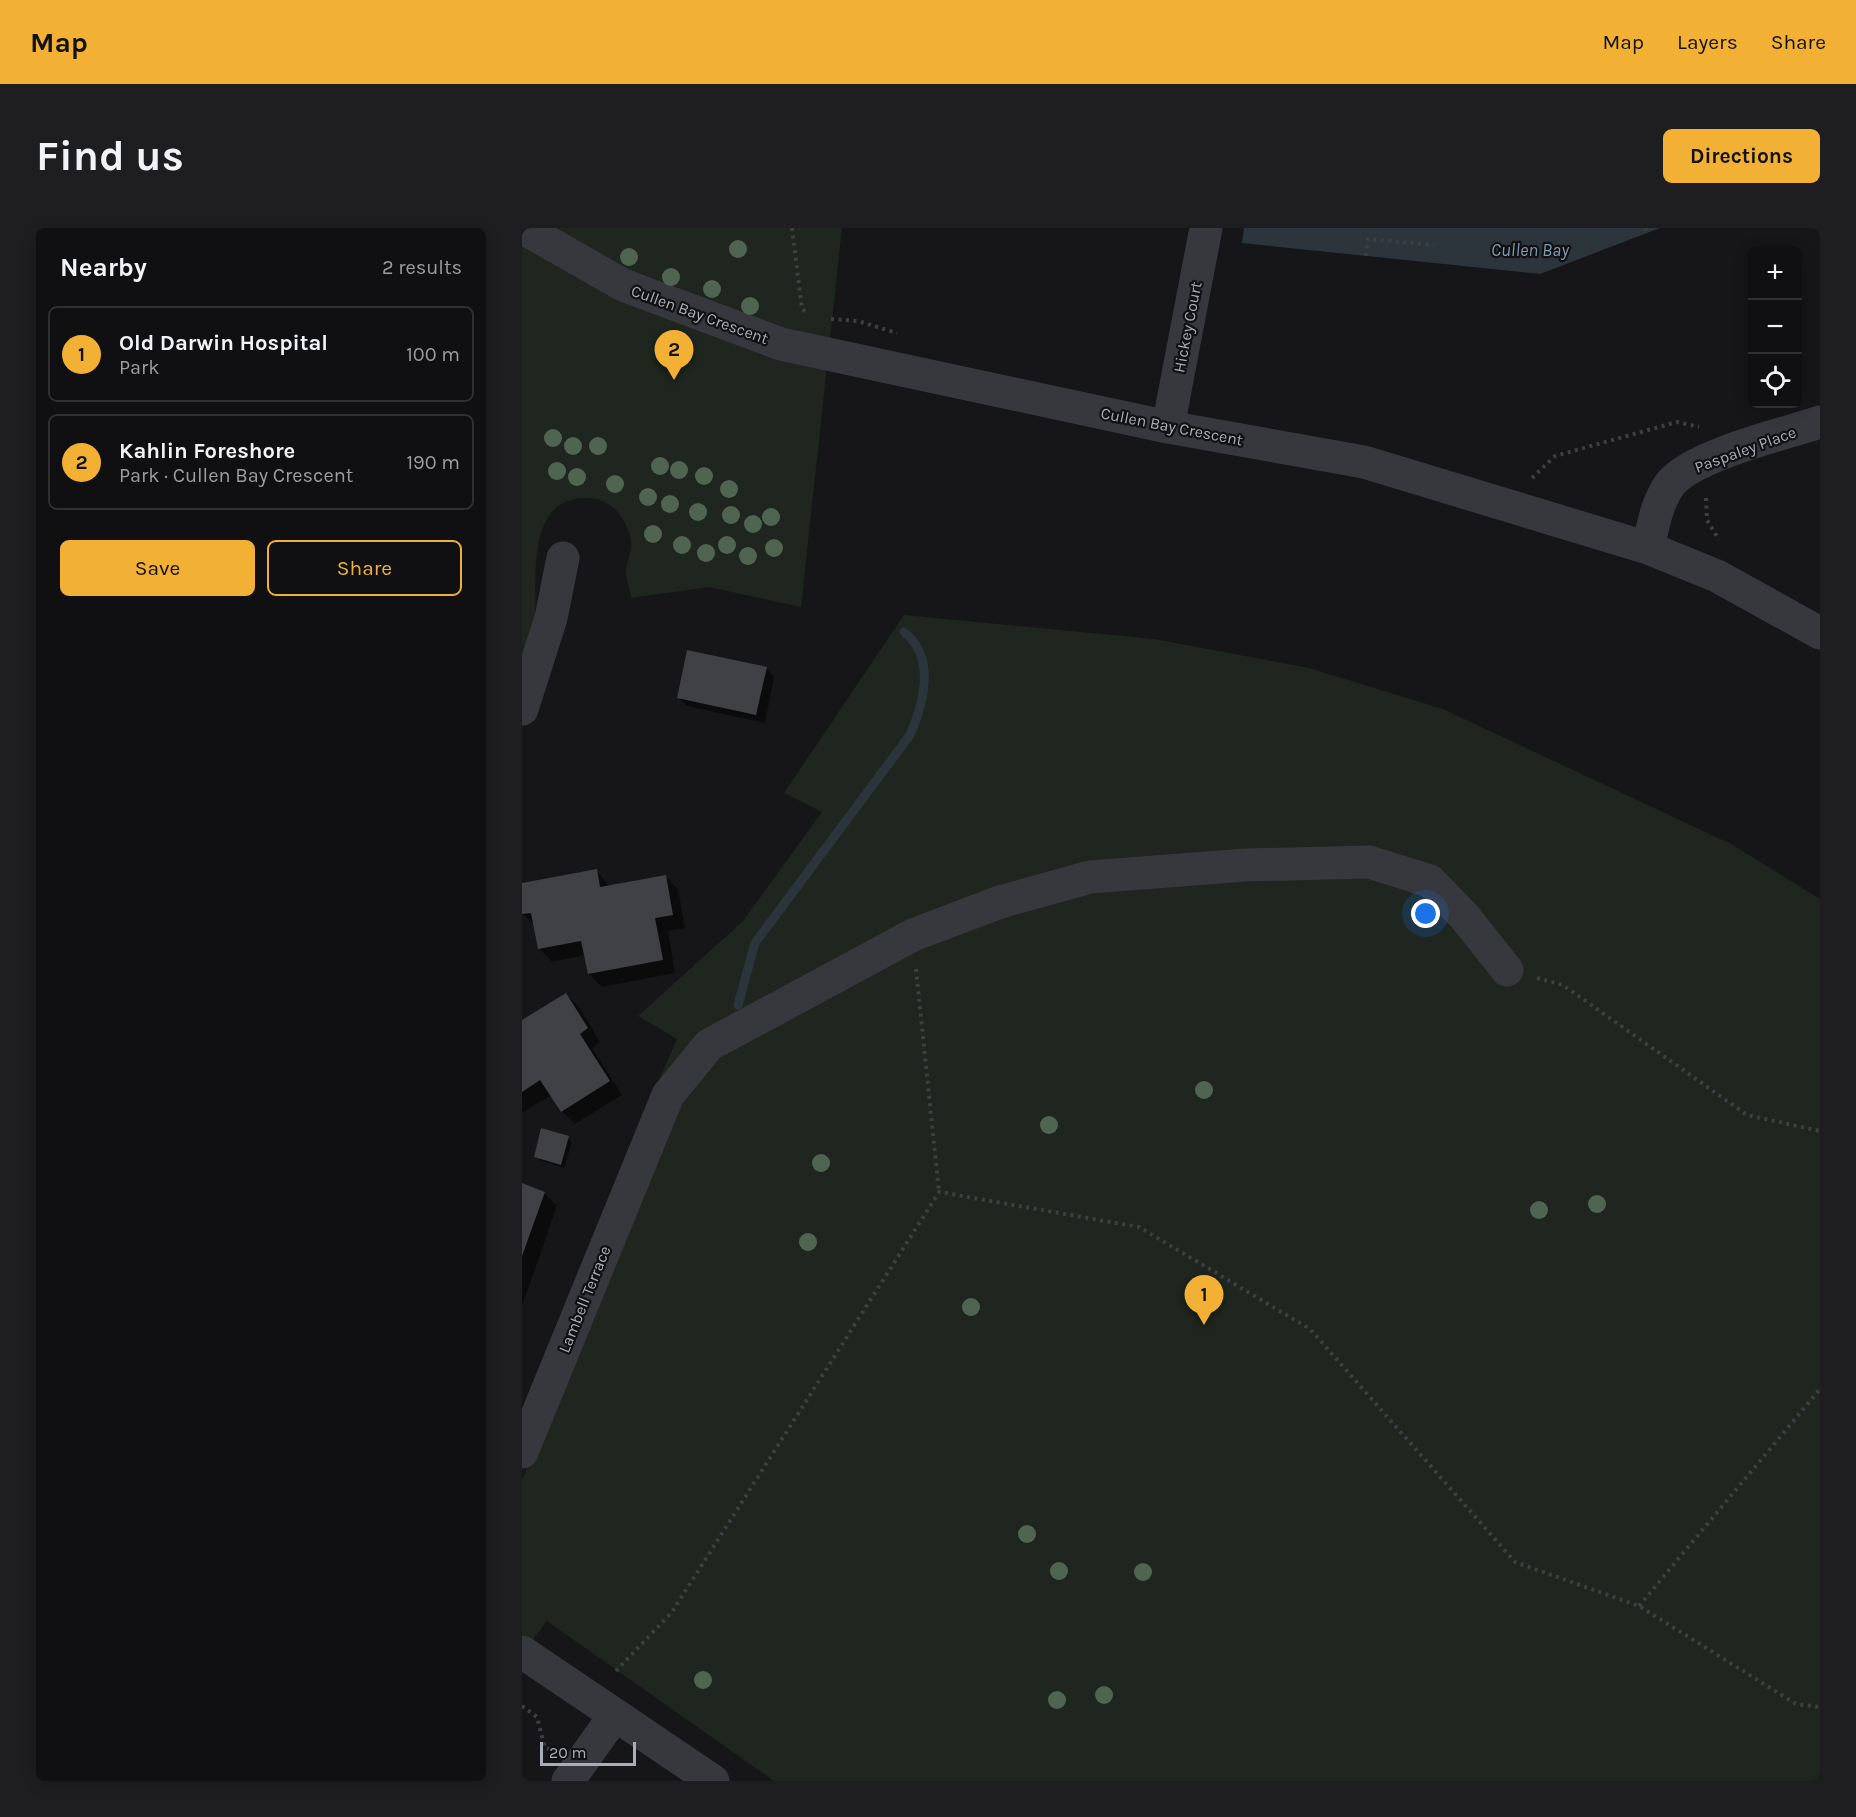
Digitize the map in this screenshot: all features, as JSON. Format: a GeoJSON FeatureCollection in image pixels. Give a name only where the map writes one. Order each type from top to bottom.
{"type":"FeatureCollection","features":[{"type":"Feature","properties":{"kind":"street","name":"Cullen Bay Crescent"},"geometry":{"type":"LineString","coordinates":[[523,228],[623,285],[781,344],[1168,427],[1364,462],[1648,548],[1717,576],[1820,633]]}},
{"type":"Feature","properties":{"kind":"street","name":"Hickey Court"},"geometry":{"type":"LineString","coordinates":[[1168,427],[1206,228]]}},
{"type":"Feature","properties":{"kind":"street","name":"Paspaley Place"},"geometry":{"type":"LineString","coordinates":[[1648,548],[1658,508],[1669,485],[1682,472],[1712,458],[1820,422]]}},
{"type":"Feature","properties":{"kind":"street"},"geometry":{"type":"LineString","coordinates":[[522,709],[551,618],[563,558]]}},
{"type":"Feature","properties":{"kind":"street","name":"Lambell Terrace"},"geometry":{"type":"LineString","coordinates":[[522,1452],[668,1095],[709,1045],[913,935],[1000,902],[1090,877],[1246,865],[1369,862],[1430,880],[1464,916],[1507,970]]}},
{"type":"Feature","properties":{"kind":"street"},"geometry":{"type":"LineString","coordinates":[[522,1652],[713,1781]]}},
{"type":"Feature","properties":{"kind":"street"},"geometry":{"type":"LineString","coordinates":[[568,1781],[615,1715]]}},
{"type":"Feature","properties":{"kind":"path"},"geometry":{"type":"LineString","coordinates":[[792,228],[802,309],[815,317]]}},
{"type":"Feature","properties":{"kind":"path"},"geometry":{"type":"LineString","coordinates":[[1366,256],[1368,239],[1434,245]]}},
{"type":"Feature","properties":{"kind":"path"},"geometry":{"type":"LineString","coordinates":[[1527,482],[1556,456],[1677,422],[1704,428]]}},
{"type":"Feature","properties":{"kind":"path"},"geometry":{"type":"LineString","coordinates":[[1708,489],[1707,520],[1717,538],[1727,544]]}},
{"type":"Feature","properties":{"kind":"path"},"geometry":{"type":"LineString","coordinates":[[616,1671],[672,1612],[939,1192],[913,935]]}},
{"type":"Feature","properties":{"kind":"path"},"geometry":{"type":"LineString","coordinates":[[1507,970],[1563,985],[1747,1115],[1820,1131]]}},
{"type":"Feature","properties":{"kind":"path"},"geometry":{"type":"LineString","coordinates":[[939,1192],[1139,1227],[1310,1329],[1515,1562],[1640,1606],[1796,1704],[1820,1707]]}},
{"type":"Feature","properties":{"kind":"path"},"geometry":{"type":"LineString","coordinates":[[1640,1606],[1820,1389]]}},
{"type":"Feature","properties":{"kind":"shaded area"},"geometry":{"type":"Polygon","coordinates":[[[522,228],[842,228],[801,607],[709,587],[631,598],[626,571],[631,543],[630,534],[623,519],[611,506],[596,499],[567,501],[552,512],[543,528],[536,570],[535,636],[522,676],[522,228]]]}},
{"type":"Feature","properties":{"kind":"shaded area"},"geometry":{"type":"Polygon","coordinates":[[[904,615],[1154,639],[1309,668],[1443,709],[1731,844],[1820,899],[1820,1781],[774,1781],[547,1621],[532,1641],[522,1635],[522,1480],[653,1170],[625,1157],[677,1039],[638,1016],[743,921],[822,812],[784,793],[904,615]]]}},
{"type":"Feature","properties":{"kind":"water","name":"Cullen Bay"},"geometry":{"type":"Polygon","coordinates":[[[1244,228],[1660,228],[1540,274],[1242,243],[1244,228]]]}},
{"type":"Feature","properties":{"kind":"building"},"geometry":{"type":"Polygon","coordinates":[[[687,650],[767,667],[756,715],[677,698],[687,650]]]}},
{"type":"Feature","properties":{"kind":"building"},"geometry":{"type":"Polygon","coordinates":[[[597,869],[600,887],[666,875],[673,915],[655,918],[663,960],[588,974],[581,941],[538,949],[531,913],[522,914],[522,883],[597,869]]]}},
{"type":"Feature","properties":{"kind":"building"},"geometry":{"type":"Polygon","coordinates":[[[566,993],[588,1028],[580,1034],[610,1081],[561,1112],[540,1080],[522,1092],[522,1020],[566,993]]]}},
{"type":"Feature","properties":{"kind":"building"},"geometry":{"type":"Polygon","coordinates":[[[541,1128],[569,1136],[561,1165],[534,1157],[541,1128]]]}},
{"type":"Feature","properties":{"kind":"building"},"geometry":{"type":"Polygon","coordinates":[[[522,1183],[545,1192],[522,1256],[522,1183]]]}},
{"type":"Feature","properties":{"kind":"waterway"},"geometry":{"type":"LineString","coordinates":[[738,1005],[755,943],[910,735],[923,695],[924,667],[914,642],[904,632]]}},
{"type":"Feature","properties":{"kind":"place","name":"Kahlin Foreshore"},"geometry":{"type":"Point","coordinates":[674,380]}},
{"type":"Feature","properties":{"kind":"place","name":"Old Darwin Hospital"},"geometry":{"type":"Point","coordinates":[1204,1325]}}]}
